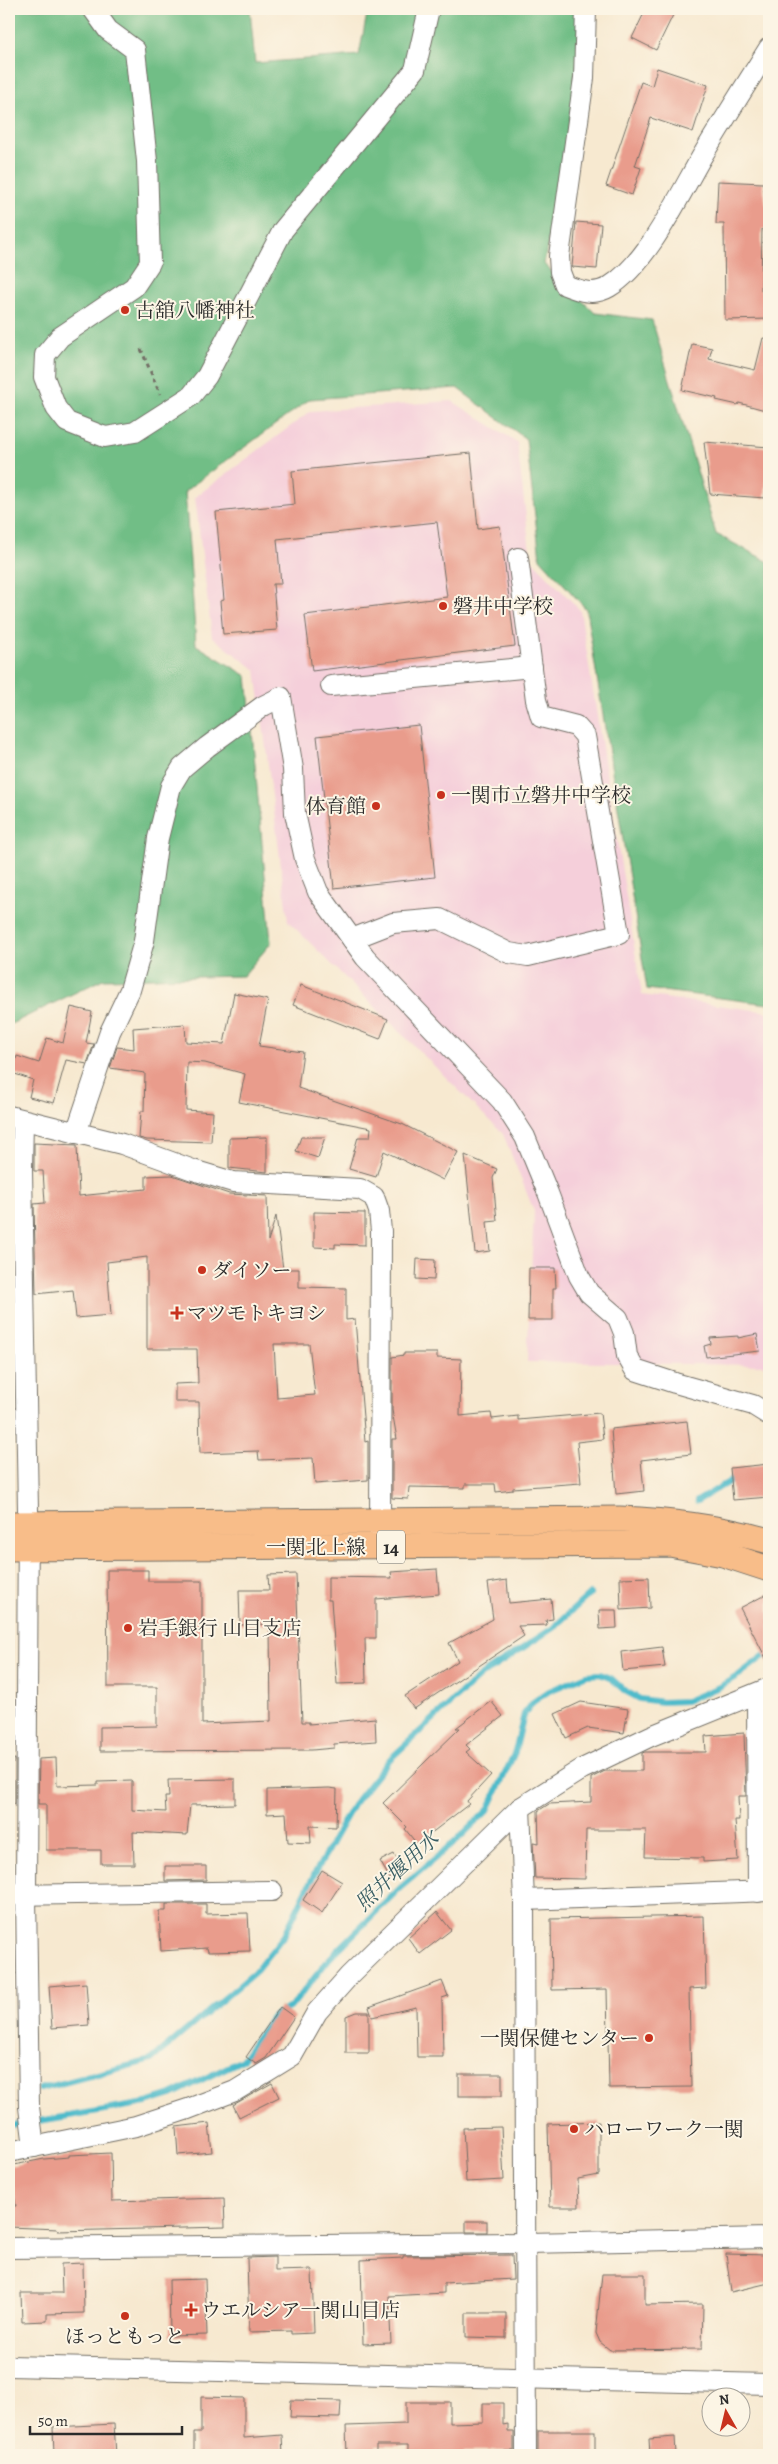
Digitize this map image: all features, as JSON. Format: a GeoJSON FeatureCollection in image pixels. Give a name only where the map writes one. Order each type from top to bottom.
{"type":"FeatureCollection","features":[{"type":"Feature","properties":{"kind":"main road","name":"一関北上線"},"geometry":{"type":"LineString","coordinates":[[18,1536],[380,1521],[610,1519],[672,1521],[730,1531],[769,1541]]}},
{"type":"Feature","properties":{"kind":"main road","name":"一関北上線"},"geometry":{"type":"LineString","coordinates":[[18,1536],[381,1547],[670,1544],[723,1554],[769,1570]]}},
{"type":"Feature","properties":{"kind":"street"},"geometry":{"type":"LineString","coordinates":[[93,9],[108,30],[135,50],[146,161],[150,263],[134,287],[60,337],[45,355],[44,377],[56,408],[67,422],[105,437],[135,432],[191,396],[207,376],[283,230],[415,70],[429,9]]}},
{"type":"Feature","properties":{"kind":"street"},"geometry":{"type":"LineString","coordinates":[[586,9],[584,78],[559,256],[560,272],[565,285],[582,292],[595,292],[608,288],[636,262],[653,239],[731,107],[769,48]]}},
{"type":"Feature","properties":{"kind":"street"},"geometry":{"type":"LineString","coordinates":[[352,939],[393,924],[440,919],[509,953],[528,956],[619,934],[585,736],[576,726],[541,717],[532,667],[518,558]]}},
{"type":"Feature","properties":{"kind":"street"},"geometry":{"type":"LineString","coordinates":[[331,686],[532,667]]}},
{"type":"Feature","properties":{"kind":"street"},"geometry":{"type":"LineString","coordinates":[[76,1133],[110,1032],[130,990],[144,941],[158,838],[171,786],[182,768],[207,747],[263,706],[281,698],[293,769],[295,813],[305,859],[318,892],[365,958],[502,1101],[525,1138],[548,1193],[578,1276],[589,1293],[618,1318],[624,1333],[627,1356],[635,1370],[753,1404],[769,1415]]}},
{"type":"Feature","properties":{"kind":"street"},"geometry":{"type":"LineString","coordinates":[[34,2147],[28,2107],[17,1895],[22,1170],[16,1118],[122,1144],[193,1170],[233,1182],[360,1189],[374,1196],[379,1211],[381,1231],[381,1547]]}},
{"type":"Feature","properties":{"kind":"street"},"geometry":{"type":"LineString","coordinates":[[9,2152],[136,2126],[235,2091],[292,2056],[318,2012],[349,1976],[520,1808],[582,1769],[651,1736],[763,1691],[764,1891],[524,1900]]}},
{"type":"Feature","properties":{"kind":"street"},"geometry":{"type":"LineString","coordinates":[[520,1808],[524,1900],[527,2243],[526,2455]]}},
{"type":"Feature","properties":{"kind":"street"},"geometry":{"type":"LineString","coordinates":[[17,1895],[272,1891]]}},
{"type":"Feature","properties":{"kind":"street"},"geometry":{"type":"LineString","coordinates":[[9,2248],[527,2243],[769,2238]]}},
{"type":"Feature","properties":{"kind":"street"},"geometry":{"type":"LineString","coordinates":[[9,2366],[769,2384]]}},
{"type":"Feature","properties":{"kind":"path"},"geometry":{"type":"LineString","coordinates":[[141,349],[167,411]]}},
{"type":"Feature","properties":{"kind":"shaded area","name":"一関市立磐井中学校"},"geometry":{"type":"Polygon","coordinates":[[[452,401],[517,442],[531,559],[580,610],[642,995],[769,1012],[769,1365],[527,1362],[534,1211],[503,1134],[288,921],[256,670],[212,637],[195,497],[311,411],[452,401]]]}},
{"type":"Feature","properties":{"kind":"green space"},"geometry":{"type":"Polygon","coordinates":[[[9,9],[250,9],[255,63],[359,55],[368,9],[589,9],[544,264],[595,313],[652,320],[716,534],[769,562],[769,1004],[647,989],[586,609],[540,558],[526,439],[457,388],[310,399],[185,491],[196,645],[247,676],[271,943],[243,976],[103,979],[9,1025],[9,9]]]}},
{"type":"Feature","properties":{"kind":"building"},"geometry":{"type":"Polygon","coordinates":[[[646,9],[665,9],[674,13],[656,50],[632,38],[646,9]]]}},
{"type":"Feature","properties":{"kind":"building"},"geometry":{"type":"Polygon","coordinates":[[[657,68],[708,85],[693,132],[651,118],[635,166],[641,168],[632,195],[606,186],[641,82],[652,86],[657,68]]]}},
{"type":"Feature","properties":{"kind":"building"},"geometry":{"type":"Polygon","coordinates":[[[718,181],[763,183],[766,205],[769,204],[769,229],[762,229],[761,291],[769,291],[769,319],[725,320],[724,224],[716,224],[718,181]]]}},
{"type":"Feature","properties":{"kind":"building"},"geometry":{"type":"Polygon","coordinates":[[[576,222],[601,224],[597,269],[572,267],[576,222]]]}},
{"type":"Feature","properties":{"kind":"building"},"geometry":{"type":"Polygon","coordinates":[[[763,338],[769,339],[769,411],[739,403],[738,405],[716,400],[717,398],[682,390],[692,344],[712,348],[709,359],[755,370],[763,338]]]}},
{"type":"Feature","properties":{"kind":"building"},"geometry":{"type":"Polygon","coordinates":[[[704,442],[769,447],[765,498],[710,494],[704,442]]]}},
{"type":"Feature","properties":{"kind":"building"},"geometry":{"type":"Polygon","coordinates":[[[471,453],[478,529],[500,526],[515,646],[312,671],[305,615],[447,597],[437,522],[277,539],[281,584],[273,584],[277,630],[223,634],[220,601],[224,600],[216,512],[295,504],[292,471],[471,453]]]}},
{"type":"Feature","properties":{"kind":"building","name":"体育館"},"geometry":{"type":"Polygon","coordinates":[[[419,725],[435,877],[334,888],[317,736],[419,725]]]}},
{"type":"Feature","properties":{"kind":"building"},"geometry":{"type":"Polygon","coordinates":[[[301,985],[388,1019],[380,1039],[293,1005],[301,985]]]}},
{"type":"Feature","properties":{"kind":"building"},"geometry":{"type":"Polygon","coordinates":[[[234,993],[268,1000],[259,1046],[303,1052],[298,1088],[402,1124],[458,1152],[443,1180],[384,1151],[376,1177],[349,1169],[358,1137],[370,1137],[371,1128],[239,1102],[245,1074],[205,1063],[187,1062],[186,1110],[213,1112],[211,1142],[147,1140],[139,1138],[141,1111],[144,1111],[145,1073],[110,1068],[117,1047],[134,1049],[133,1028],[185,1024],[186,1042],[224,1044],[234,993]]]}},
{"type":"Feature","properties":{"kind":"building"},"geometry":{"type":"Polygon","coordinates":[[[71,1007],[92,1012],[86,1043],[94,1044],[87,1064],[66,1060],[54,1103],[29,1097],[33,1080],[12,1073],[17,1056],[39,1063],[47,1038],[63,1043],[71,1007]]]}},
{"type":"Feature","properties":{"kind":"building"},"geometry":{"type":"Polygon","coordinates":[[[267,1137],[267,1172],[229,1168],[229,1138],[267,1137]]]}},
{"type":"Feature","properties":{"kind":"building"},"geometry":{"type":"Polygon","coordinates":[[[301,1137],[325,1137],[318,1158],[296,1151],[301,1137]]]}},
{"type":"Feature","properties":{"kind":"building"},"geometry":{"type":"Polygon","coordinates":[[[34,1143],[77,1145],[79,1196],[146,1189],[146,1176],[172,1175],[229,1194],[267,1196],[268,1241],[276,1216],[283,1269],[299,1269],[299,1287],[346,1288],[346,1320],[355,1319],[365,1442],[368,1441],[368,1480],[315,1484],[313,1458],[259,1460],[258,1451],[200,1453],[199,1402],[175,1402],[175,1384],[198,1383],[197,1349],[147,1349],[147,1257],[107,1262],[111,1315],[76,1318],[73,1290],[36,1294],[34,1204],[45,1203],[43,1171],[34,1171],[34,1143]],[[274,1344],[277,1398],[315,1395],[309,1344],[274,1344]]]}},
{"type":"Feature","properties":{"kind":"building"},"geometry":{"type":"Polygon","coordinates":[[[465,1155],[497,1169],[493,1178],[497,1221],[487,1222],[490,1251],[475,1253],[465,1155]]]}},
{"type":"Feature","properties":{"kind":"building"},"geometry":{"type":"Polygon","coordinates":[[[314,1212],[365,1213],[365,1245],[335,1244],[335,1248],[314,1247],[314,1212]]]}},
{"type":"Feature","properties":{"kind":"building"},"geometry":{"type":"Polygon","coordinates":[[[417,1259],[435,1260],[434,1280],[416,1279],[417,1259]]]}},
{"type":"Feature","properties":{"kind":"building"},"geometry":{"type":"Polygon","coordinates":[[[529,1268],[555,1268],[556,1288],[553,1288],[553,1320],[528,1320],[529,1268]]]}},
{"type":"Feature","properties":{"kind":"building"},"geometry":{"type":"Polygon","coordinates":[[[757,1334],[760,1351],[706,1357],[704,1346],[711,1344],[710,1338],[738,1336],[738,1338],[757,1334]]]}},
{"type":"Feature","properties":{"kind":"building"},"geometry":{"type":"Polygon","coordinates":[[[404,1353],[437,1353],[437,1358],[461,1359],[460,1416],[491,1413],[492,1419],[518,1416],[518,1420],[600,1413],[603,1439],[577,1442],[581,1483],[513,1488],[513,1490],[496,1492],[495,1484],[465,1484],[465,1488],[409,1487],[408,1499],[392,1498],[392,1439],[397,1439],[392,1410],[392,1357],[404,1355],[404,1353]]]}},
{"type":"Feature","properties":{"kind":"building"},"geometry":{"type":"Polygon","coordinates":[[[687,1421],[691,1454],[641,1460],[644,1491],[616,1494],[611,1429],[687,1421]]]}},
{"type":"Feature","properties":{"kind":"building"},"geometry":{"type":"Polygon","coordinates":[[[769,1464],[769,1497],[733,1500],[730,1468],[769,1464]]]}},
{"type":"Feature","properties":{"kind":"building"},"geometry":{"type":"Polygon","coordinates":[[[437,1569],[439,1594],[376,1599],[376,1638],[365,1638],[366,1683],[337,1684],[331,1600],[328,1600],[328,1577],[392,1578],[391,1572],[437,1569]]]}},
{"type":"Feature","properties":{"kind":"building"},"geometry":{"type":"Polygon","coordinates":[[[107,1570],[148,1570],[148,1581],[202,1581],[202,1724],[271,1721],[270,1624],[240,1625],[239,1590],[269,1590],[268,1575],[296,1574],[302,1722],[309,1722],[309,1724],[375,1718],[376,1741],[334,1744],[334,1748],[312,1750],[100,1751],[100,1727],[157,1726],[157,1687],[108,1687],[107,1570]]]}},
{"type":"Feature","properties":{"kind":"building"},"geometry":{"type":"Polygon","coordinates":[[[649,1577],[650,1608],[621,1610],[620,1578],[649,1577]]]}},
{"type":"Feature","properties":{"kind":"building"},"geometry":{"type":"Polygon","coordinates":[[[507,1580],[509,1603],[551,1599],[553,1619],[546,1620],[547,1625],[518,1626],[524,1636],[414,1709],[405,1696],[458,1661],[449,1643],[493,1619],[488,1583],[507,1580]]]}},
{"type":"Feature","properties":{"kind":"building"},"geometry":{"type":"Polygon","coordinates":[[[769,1593],[769,1664],[740,1608],[769,1593]]]}},
{"type":"Feature","properties":{"kind":"building"},"geometry":{"type":"Polygon","coordinates":[[[599,1610],[616,1610],[617,1628],[600,1629],[599,1610]]]}},
{"type":"Feature","properties":{"kind":"building"},"geometry":{"type":"Polygon","coordinates":[[[662,1647],[665,1667],[623,1671],[621,1652],[662,1647]]]}},
{"type":"Feature","properties":{"kind":"building"},"geometry":{"type":"Polygon","coordinates":[[[491,1701],[503,1716],[466,1745],[470,1749],[466,1752],[491,1775],[467,1801],[469,1804],[417,1844],[405,1829],[407,1827],[383,1803],[460,1728],[456,1728],[491,1701]]]}},
{"type":"Feature","properties":{"kind":"building"},"geometry":{"type":"Polygon","coordinates":[[[581,1702],[628,1709],[624,1733],[588,1728],[566,1738],[555,1714],[581,1702]]]}},
{"type":"Feature","properties":{"kind":"building"},"geometry":{"type":"Polygon","coordinates":[[[744,1733],[746,1796],[738,1796],[739,1820],[735,1820],[738,1860],[703,1862],[703,1858],[645,1857],[646,1830],[586,1830],[585,1879],[535,1878],[533,1842],[539,1843],[538,1811],[549,1804],[591,1802],[591,1778],[605,1771],[642,1771],[642,1753],[706,1752],[705,1736],[744,1733]]]}},
{"type":"Feature","properties":{"kind":"building"},"geometry":{"type":"Polygon","coordinates":[[[56,1758],[57,1786],[98,1785],[98,1782],[132,1781],[132,1810],[166,1812],[165,1797],[169,1797],[168,1780],[235,1779],[235,1804],[190,1805],[187,1835],[133,1832],[134,1864],[101,1864],[101,1850],[46,1850],[46,1804],[38,1804],[39,1759],[56,1758]]]}},
{"type":"Feature","properties":{"kind":"building"},"geometry":{"type":"Polygon","coordinates":[[[15,1759],[15,1804],[9,1804],[9,1760],[15,1759]]]}},
{"type":"Feature","properties":{"kind":"building"},"geometry":{"type":"Polygon","coordinates":[[[337,1789],[336,1827],[310,1826],[311,1843],[288,1842],[286,1813],[267,1814],[267,1790],[337,1789]]]}},
{"type":"Feature","properties":{"kind":"building"},"geometry":{"type":"Polygon","coordinates":[[[394,1854],[404,1872],[390,1879],[380,1861],[394,1854]]]}},
{"type":"Feature","properties":{"kind":"building"},"geometry":{"type":"Polygon","coordinates":[[[165,1866],[206,1866],[206,1880],[165,1881],[165,1866]]]}},
{"type":"Feature","properties":{"kind":"building"},"geometry":{"type":"Polygon","coordinates":[[[322,1870],[342,1882],[322,1913],[303,1900],[322,1870]]]}},
{"type":"Feature","properties":{"kind":"building"},"geometry":{"type":"Polygon","coordinates":[[[166,1904],[206,1904],[206,1914],[248,1913],[250,1951],[208,1952],[207,1948],[161,1951],[159,1911],[166,1911],[166,1904]]]}},
{"type":"Feature","properties":{"kind":"building"},"geometry":{"type":"Polygon","coordinates":[[[437,1912],[451,1930],[420,1954],[408,1938],[437,1912]]]}},
{"type":"Feature","properties":{"kind":"building","name":"一関保健センター"},"geometry":{"type":"Polygon","coordinates":[[[704,1916],[706,1988],[689,1989],[691,2087],[609,2088],[607,1989],[552,1990],[551,1919],[704,1916]]]}},
{"type":"Feature","properties":{"kind":"building"},"geometry":{"type":"Polygon","coordinates":[[[442,1981],[448,1996],[442,1998],[443,2057],[417,2057],[416,2007],[372,2017],[369,2007],[442,1981]]]}},
{"type":"Feature","properties":{"kind":"building"},"geometry":{"type":"Polygon","coordinates":[[[86,1983],[89,2025],[52,2028],[49,1986],[86,1983]]]}},
{"type":"Feature","properties":{"kind":"building"},"geometry":{"type":"Polygon","coordinates":[[[280,2007],[294,2017],[266,2058],[256,2064],[246,2057],[280,2007]]]}},
{"type":"Feature","properties":{"kind":"building"},"geometry":{"type":"Polygon","coordinates":[[[356,2012],[369,2012],[369,2053],[346,2053],[346,2016],[356,2012]]]}},
{"type":"Feature","properties":{"kind":"building"},"geometry":{"type":"Polygon","coordinates":[[[459,2074],[502,2074],[502,2096],[459,2096],[459,2074]]]}},
{"type":"Feature","properties":{"kind":"building"},"geometry":{"type":"Polygon","coordinates":[[[272,2083],[279,2097],[239,2117],[233,2105],[272,2083]]]}},
{"type":"Feature","properties":{"kind":"building","name":"ハローワーク一関"},"geometry":{"type":"Polygon","coordinates":[[[599,2122],[599,2175],[578,2179],[579,2207],[550,2207],[548,2124],[599,2122]]]}},
{"type":"Feature","properties":{"kind":"building"},"geometry":{"type":"Polygon","coordinates":[[[209,2123],[212,2152],[178,2155],[176,2127],[209,2123]]]}},
{"type":"Feature","properties":{"kind":"building"},"geometry":{"type":"Polygon","coordinates":[[[501,2127],[504,2180],[466,2182],[463,2128],[501,2127]]]}},
{"type":"Feature","properties":{"kind":"building"},"geometry":{"type":"Polygon","coordinates":[[[111,2153],[112,2201],[224,2198],[225,2227],[58,2231],[58,2229],[9,2227],[9,2206],[16,2206],[9,2166],[44,2159],[69,2157],[69,2155],[111,2153]]]}},
{"type":"Feature","properties":{"kind":"building"},"geometry":{"type":"Polygon","coordinates":[[[466,2221],[487,2221],[487,2232],[466,2232],[466,2221]]]}},
{"type":"Feature","properties":{"kind":"building"},"geometry":{"type":"Polygon","coordinates":[[[726,2254],[769,2255],[769,2283],[731,2292],[726,2254]]]}},
{"type":"Feature","properties":{"kind":"building"},"geometry":{"type":"Polygon","coordinates":[[[512,2255],[513,2279],[444,2283],[444,2293],[389,2296],[391,2343],[363,2344],[361,2260],[403,2258],[403,2256],[512,2255]]]}},
{"type":"Feature","properties":{"kind":"building"},"geometry":{"type":"Polygon","coordinates":[[[275,2257],[275,2271],[312,2270],[314,2333],[291,2334],[291,2331],[249,2332],[247,2258],[275,2257]]]}},
{"type":"Feature","properties":{"kind":"building"},"geometry":{"type":"Polygon","coordinates":[[[83,2263],[84,2313],[47,2314],[47,2321],[22,2322],[21,2293],[62,2293],[61,2264],[83,2263]]]}},
{"type":"Feature","properties":{"kind":"building"},"geometry":{"type":"Polygon","coordinates":[[[602,2274],[645,2274],[645,2305],[703,2304],[702,2349],[610,2350],[600,2342],[596,2333],[602,2274]]]}},
{"type":"Feature","properties":{"kind":"building"},"geometry":{"type":"Polygon","coordinates":[[[205,2279],[207,2335],[170,2336],[169,2280],[205,2279]]]}},
{"type":"Feature","properties":{"kind":"building"},"geometry":{"type":"Polygon","coordinates":[[[466,2313],[506,2313],[506,2338],[466,2337],[466,2313]]]}},
{"type":"Feature","properties":{"kind":"building"},"geometry":{"type":"Polygon","coordinates":[[[201,2397],[244,2398],[244,2438],[282,2435],[283,2455],[194,2455],[194,2432],[201,2432],[201,2397]]]}},
{"type":"Feature","properties":{"kind":"building"},"geometry":{"type":"Polygon","coordinates":[[[291,2400],[341,2401],[340,2418],[290,2417],[291,2400]]]}},
{"type":"Feature","properties":{"kind":"building"},"geometry":{"type":"Polygon","coordinates":[[[406,2402],[450,2402],[450,2423],[483,2422],[483,2403],[503,2403],[503,2425],[508,2424],[508,2431],[514,2431],[514,2451],[464,2451],[464,2455],[408,2455],[408,2445],[376,2445],[376,2455],[347,2455],[346,2426],[406,2424],[406,2402]]]}},
{"type":"Feature","properties":{"kind":"building"},"geometry":{"type":"Polygon","coordinates":[[[114,2424],[116,2455],[54,2455],[53,2427],[114,2424]]]}},
{"type":"Feature","properties":{"kind":"building"},"geometry":{"type":"Polygon","coordinates":[[[538,2431],[595,2431],[595,2455],[538,2455],[538,2431]]]}},
{"type":"Feature","properties":{"kind":"building"},"geometry":{"type":"Polygon","coordinates":[[[675,2437],[676,2455],[650,2455],[649,2439],[675,2437]]]}},
{"type":"Feature","properties":{"kind":"waterway"},"geometry":{"type":"LineString","coordinates":[[697,1501],[737,1477]]}},
{"type":"Feature","properties":{"kind":"waterway"},"geometry":{"type":"LineString","coordinates":[[40,2089],[151,2060],[254,1973],[285,1934],[314,1875],[353,1805],[389,1760],[480,1676],[553,1628],[590,1594]]}},
{"type":"Feature","properties":{"kind":"waterway","name":"照井堰用水"},"geometry":{"type":"LineString","coordinates":[[9,2126],[146,2103],[171,2095],[242,2060],[274,2015],[291,2007],[330,1958],[400,1888],[457,1840],[488,1810],[515,1752],[524,1714],[533,1702],[549,1691],[587,1675],[600,1674],[612,1679],[625,1691],[640,1699],[662,1702],[686,1701],[719,1687],[739,1675],[769,1652]]}},
{"type":"Feature","properties":{"kind":"place","name":"古舘八幡神社"},"geometry":{"type":"Point","coordinates":[125,310]}},
{"type":"Feature","properties":{"kind":"place","name":"磐井中学校"},"geometry":{"type":"Point","coordinates":[443,606]}},
{"type":"Feature","properties":{"kind":"place","name":"一関市立磐井中学校"},"geometry":{"type":"Point","coordinates":[441,795]}},
{"type":"Feature","properties":{"kind":"place","name":"体育館"},"geometry":{"type":"Point","coordinates":[376,806]}},
{"type":"Feature","properties":{"kind":"place","name":"ダイソー"},"geometry":{"type":"Point","coordinates":[202,1270]}},
{"type":"Feature","properties":{"kind":"place","name":"マツモトキヨシ"},"geometry":{"type":"Point","coordinates":[177,1313]}},
{"type":"Feature","properties":{"kind":"place","name":"岩手銀行 山目支店"},"geometry":{"type":"Point","coordinates":[128,1628]}},
{"type":"Feature","properties":{"kind":"place","name":"一関保健センター"},"geometry":{"type":"Point","coordinates":[649,2038]}},
{"type":"Feature","properties":{"kind":"place","name":"ハローワーク一関"},"geometry":{"type":"Point","coordinates":[574,2129]}},
{"type":"Feature","properties":{"kind":"place","name":"ウエルシア一関山目店"},"geometry":{"type":"Point","coordinates":[191,2310]}},
{"type":"Feature","properties":{"kind":"place","name":"ほっともっと"},"geometry":{"type":"Point","coordinates":[125,2316]}}]}
